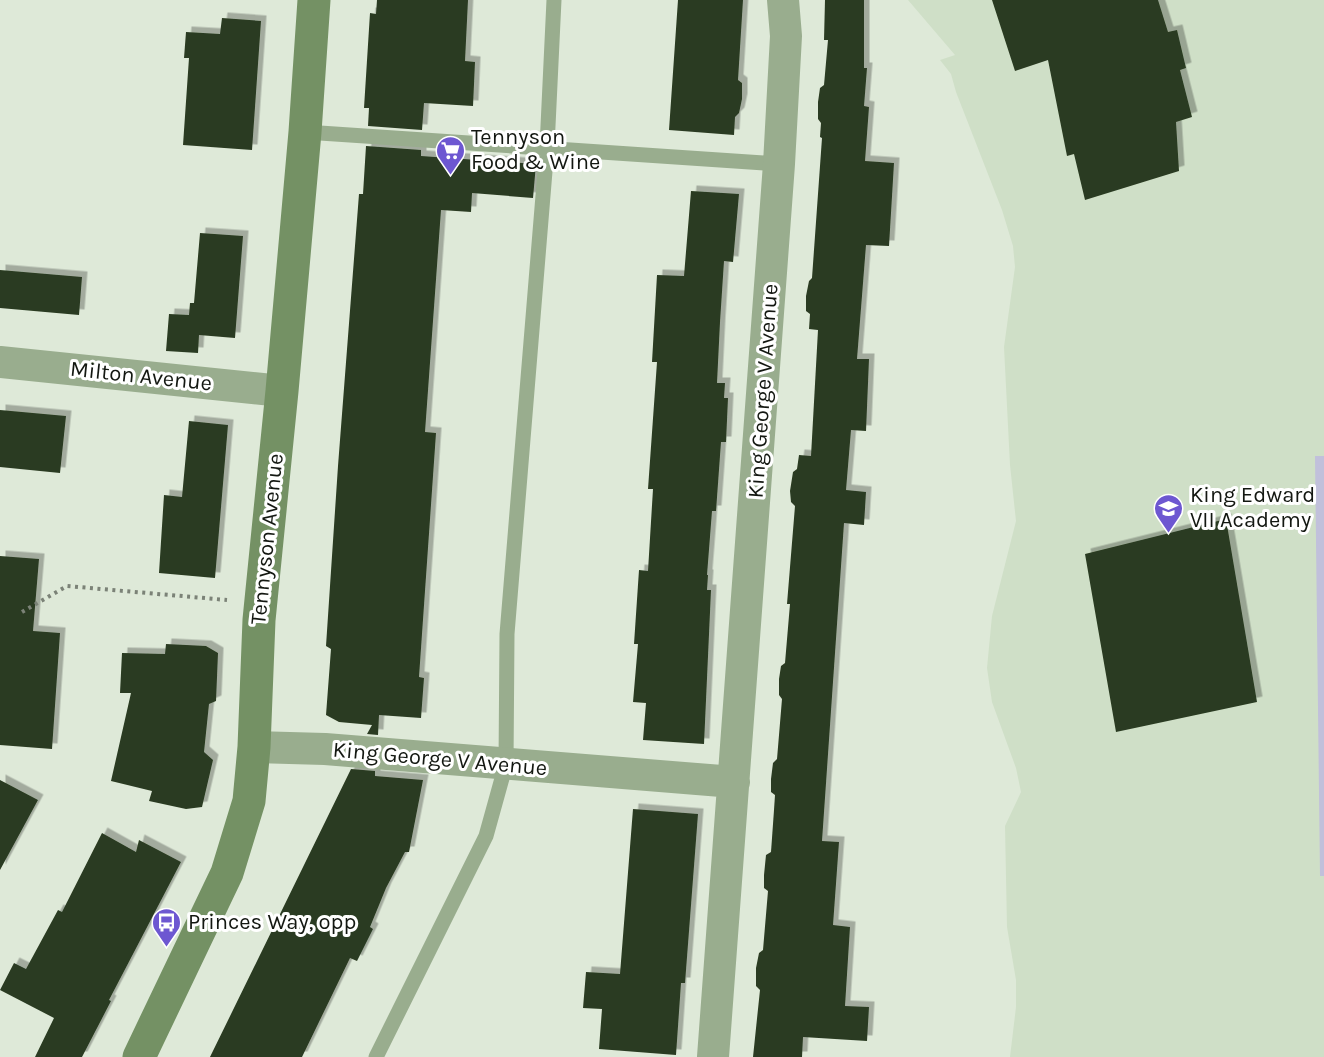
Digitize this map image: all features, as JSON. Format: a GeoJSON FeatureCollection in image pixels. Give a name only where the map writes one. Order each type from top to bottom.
{"type":"FeatureCollection","features":[{"type":"Feature","properties":{"kind":"main road","name":"Tennyson Avenue"},"geometry":{"type":"LineString","coordinates":[[139,1057],[227,873],[249,801],[254,747],[260,603],[282,391],[314,0]]}},
{"type":"Feature","properties":{"kind":"street","name":"King George V Avenue"},"geometry":{"type":"LineString","coordinates":[[714,1057],[779,164],[786,36],[783,0]]}},
{"type":"Feature","properties":{"kind":"street","name":"Milton Avenue"},"geometry":{"type":"LineString","coordinates":[[0,362],[282,391]]}},
{"type":"Feature","properties":{"kind":"street","name":"King George V Avenue"},"geometry":{"type":"LineString","coordinates":[[254,747],[325,749],[735,782]]}},
{"type":"Feature","properties":{"kind":"lane"},"geometry":{"type":"LineString","coordinates":[[376,1057],[486,836],[506,764],[507,634],[547,147],[554,0]]}},
{"type":"Feature","properties":{"kind":"lane"},"geometry":{"type":"LineString","coordinates":[[305,132],[779,164]]}},
{"type":"Feature","properties":{"kind":"path"},"geometry":{"type":"LineString","coordinates":[[22,612],[67,586],[260,603]]}},
{"type":"Feature","properties":{"kind":"shaded area","name":"King Edward VII Academy"},"geometry":{"type":"Polygon","coordinates":[[[908,0],[1324,0],[1324,1057],[1010,1057],[1016,1007],[1016,980],[1007,927],[1005,826],[1021,792],[1016,768],[992,702],[987,668],[992,616],[1016,521],[1010,465],[1004,347],[1015,267],[1013,246],[1002,210],[951,74],[940,60],[955,55],[908,0]]]}},
{"type":"Feature","properties":{"kind":"shaded area"},"geometry":{"type":"Polygon","coordinates":[[[1315,456],[1324,456],[1324,876],[1320,876],[1315,456]]]}},
{"type":"Feature","properties":{"kind":"building"},"geometry":{"type":"Polygon","coordinates":[[[377,0],[468,0],[465,61],[475,62],[473,106],[424,103],[422,130],[368,126],[369,108],[364,108],[370,13],[376,14],[377,0]]]}},
{"type":"Feature","properties":{"kind":"building"},"geometry":{"type":"Polygon","coordinates":[[[678,0],[743,0],[738,80],[742,83],[742,99],[739,113],[735,117],[734,135],[669,130],[678,0]]]}},
{"type":"Feature","properties":{"kind":"building"},"geometry":{"type":"Polygon","coordinates":[[[825,0],[864,0],[864,68],[867,68],[864,106],[869,107],[865,161],[894,163],[889,246],[866,245],[857,359],[869,359],[866,431],[851,430],[846,490],[866,492],[864,525],[844,523],[822,841],[839,842],[833,925],[850,927],[845,1006],[869,1007],[867,1041],[803,1037],[802,1057],[753,1057],[760,990],[756,986],[756,968],[759,953],[763,950],[768,891],[764,888],[764,875],[766,855],[771,852],[775,795],[771,792],[771,779],[773,763],[777,759],[782,699],[779,695],[779,679],[781,666],[785,663],[790,604],[787,604],[795,506],[791,502],[790,491],[799,455],[811,456],[818,330],[809,329],[810,314],[806,311],[806,296],[809,281],[812,278],[822,138],[820,137],[821,123],[818,119],[818,102],[820,88],[824,85],[828,40],[824,40],[825,0]]]}},
{"type":"Feature","properties":{"kind":"building"},"geometry":{"type":"Polygon","coordinates":[[[992,0],[1158,0],[1168,32],[1177,30],[1186,68],[1180,70],[1192,117],[1176,122],[1179,171],[1085,200],[1074,154],[1067,156],[1048,60],[1015,71],[992,0]]]}},
{"type":"Feature","properties":{"kind":"building"},"geometry":{"type":"Polygon","coordinates":[[[222,18],[261,21],[252,150],[183,145],[189,58],[184,58],[186,32],[220,34],[222,18]]]}},
{"type":"Feature","properties":{"kind":"building"},"geometry":{"type":"Polygon","coordinates":[[[366,146],[421,150],[421,156],[536,164],[533,198],[472,193],[471,212],[441,210],[425,432],[436,433],[419,677],[424,678],[421,718],[379,715],[378,735],[367,734],[372,725],[339,722],[326,715],[331,649],[326,646],[338,466],[359,194],[363,194],[366,146]]]}},
{"type":"Feature","properties":{"kind":"building"},"geometry":{"type":"Polygon","coordinates":[[[691,191],[739,194],[733,262],[724,261],[720,322],[717,383],[725,383],[724,398],[728,398],[726,442],[721,442],[716,511],[712,511],[707,575],[707,590],[711,590],[704,744],[643,740],[646,703],[633,702],[638,644],[634,644],[639,570],[648,571],[653,489],[648,489],[657,362],[652,362],[657,275],[684,276],[691,191]]]}},
{"type":"Feature","properties":{"kind":"building"},"geometry":{"type":"Polygon","coordinates":[[[200,233],[243,236],[235,338],[199,335],[198,353],[166,351],[169,314],[189,315],[190,303],[194,303],[200,233]]]}},
{"type":"Feature","properties":{"kind":"building"},"geometry":{"type":"Polygon","coordinates":[[[0,270],[82,277],[79,315],[0,308],[0,270]]]}},
{"type":"Feature","properties":{"kind":"building"},"geometry":{"type":"Polygon","coordinates":[[[0,410],[66,416],[60,473],[0,467],[0,410]]]}},
{"type":"Feature","properties":{"kind":"building"},"geometry":{"type":"Polygon","coordinates":[[[189,421],[228,425],[215,578],[159,573],[164,495],[182,497],[189,421]]]}},
{"type":"Feature","properties":{"kind":"building"},"geometry":{"type":"Polygon","coordinates":[[[1226,519],[1257,702],[1116,732],[1085,554],[1226,519]]]}},
{"type":"Feature","properties":{"kind":"building"},"geometry":{"type":"Polygon","coordinates":[[[0,556],[39,559],[33,631],[60,633],[52,749],[0,745],[0,556]]]}},
{"type":"Feature","properties":{"kind":"building"},"geometry":{"type":"Polygon","coordinates":[[[166,644],[206,646],[218,653],[216,701],[209,704],[204,752],[213,760],[202,807],[186,809],[149,801],[152,791],[111,781],[131,693],[120,693],[122,653],[165,654],[166,644]]]}},
{"type":"Feature","properties":{"kind":"building"},"geometry":{"type":"Polygon","coordinates":[[[351,769],[375,771],[375,776],[423,780],[409,852],[405,852],[386,888],[370,927],[373,929],[357,961],[350,958],[302,1057],[210,1057],[351,769]]]}},
{"type":"Feature","properties":{"kind":"building"},"geometry":{"type":"Polygon","coordinates":[[[0,780],[38,800],[0,870],[0,780]]]}},
{"type":"Feature","properties":{"kind":"building"},"geometry":{"type":"Polygon","coordinates":[[[633,809],[698,814],[685,983],[681,983],[676,1055],[599,1049],[602,1009],[583,1008],[586,972],[620,974],[633,809]]]}},
{"type":"Feature","properties":{"kind":"building"},"geometry":{"type":"Polygon","coordinates":[[[102,833],[136,852],[139,840],[181,862],[82,1057],[35,1057],[54,1018],[0,990],[14,963],[26,969],[58,910],[62,912],[102,833]]]}},
{"type":"Feature","properties":{"kind":"place","name":"Tennyson Food & Wine"},"geometry":{"type":"Point","coordinates":[450,176]}},
{"type":"Feature","properties":{"kind":"place","name":"King Edward VII Academy"},"geometry":{"type":"Point","coordinates":[1169,534]}},
{"type":"Feature","properties":{"kind":"place","name":"Princes Way, opp"},"geometry":{"type":"Point","coordinates":[167,948]}}]}
